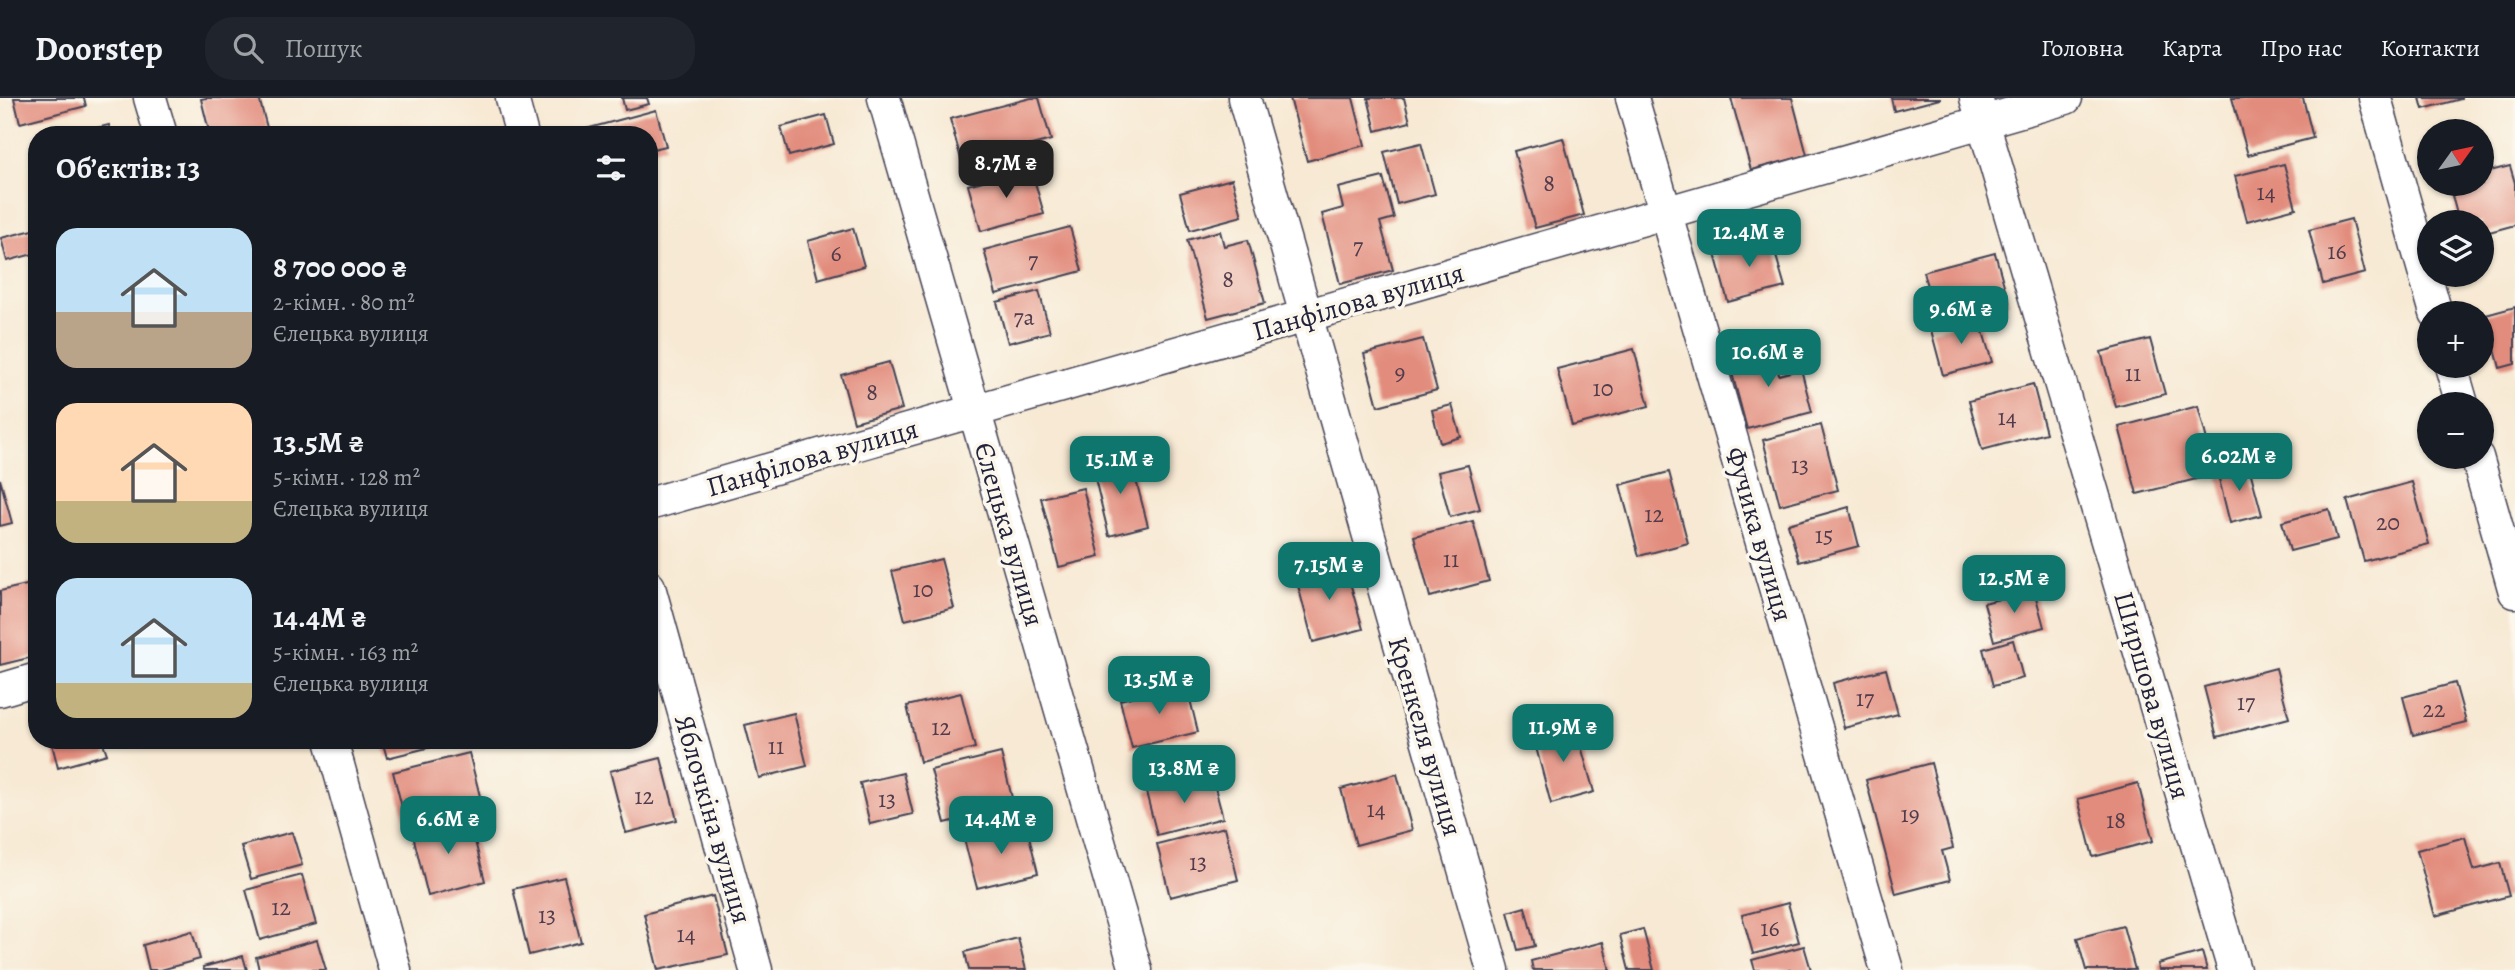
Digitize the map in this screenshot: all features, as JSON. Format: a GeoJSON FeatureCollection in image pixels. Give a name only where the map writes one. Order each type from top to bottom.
{"type":"FeatureCollection","features":[{"type":"Feature","properties":{"kind":"street"},"geometry":{"type":"LineString","coordinates":[[150,98],[158,126]]}},
{"type":"Feature","properties":{"kind":"street"},"geometry":{"type":"LineString","coordinates":[[512,98],[520,126]]}},
{"type":"Feature","properties":{"kind":"street","name":"Єлецька вулиця"},"geometry":{"type":"LineString","coordinates":[[884,98],[1136,970]]}},
{"type":"Feature","properties":{"kind":"street","name":"Кренкеля вулиця"},"geometry":{"type":"LineString","coordinates":[[1244,98],[1493,970]]}},
{"type":"Feature","properties":{"kind":"street","name":"Фучика вулиця"},"geometry":{"type":"LineString","coordinates":[[1632,98],[1887,970]]}},
{"type":"Feature","properties":{"kind":"street","name":"Панфілова вулиця"},"geometry":{"type":"LineString","coordinates":[[658,501],[1666,213],[1980,110],[2066,98]]}},
{"type":"Feature","properties":{"kind":"street"},"geometry":{"type":"LineString","coordinates":[[2375,98],[2433,301]]}},
{"type":"Feature","properties":{"kind":"street","name":"Ширшова вулиця"},"geometry":{"type":"LineString","coordinates":[[1980,110],[2234,970]]}},
{"type":"Feature","properties":{"kind":"street"},"geometry":{"type":"LineString","coordinates":[[2480,469],[2515,592]]}},
{"type":"Feature","properties":{"kind":"street","name":"Яблочкіна вулиця"},"geometry":{"type":"LineString","coordinates":[[658,619],[756,970]]}},
{"type":"Feature","properties":{"kind":"street"},"geometry":{"type":"LineString","coordinates":[[0,690],[28,682]]}},
{"type":"Feature","properties":{"kind":"street"},"geometry":{"type":"LineString","coordinates":[[334,749],[395,970]]}},
{"type":"Feature","properties":{"kind":"building"},"geometry":{"type":"Polygon","coordinates":[[[14,98],[84,98],[86,106],[20,123],[14,98]]]}},
{"type":"Feature","properties":{"kind":"building"},"geometry":{"type":"Polygon","coordinates":[[[259,98],[267,126],[208,126],[201,99],[259,98]]]}},
{"type":"Feature","properties":{"kind":"building"},"geometry":{"type":"Polygon","coordinates":[[[622,98],[647,98],[649,104],[625,110],[622,98]]]}},
{"type":"Feature","properties":{"kind":"building"},"geometry":{"type":"Polygon","coordinates":[[[1039,98],[1051,140],[962,163],[950,119],[1039,98]]]}},
{"type":"Feature","properties":{"kind":"building"},"geometry":{"type":"Polygon","coordinates":[[[1290,98],[1353,98],[1365,145],[1307,161],[1290,98]]]}},
{"type":"Feature","properties":{"kind":"building"},"geometry":{"type":"Polygon","coordinates":[[[1368,98],[1404,98],[1410,122],[1376,131],[1368,98]]]}},
{"type":"Feature","properties":{"kind":"building"},"geometry":{"type":"Polygon","coordinates":[[[1731,98],[1792,98],[1807,155],[1751,170],[1731,98]]]}},
{"type":"Feature","properties":{"kind":"building"},"geometry":{"type":"Polygon","coordinates":[[[1891,98],[1940,98],[1940,99],[1894,111],[1891,98]]]}},
{"type":"Feature","properties":{"kind":"building"},"geometry":{"type":"Polygon","coordinates":[[[2232,98],[2303,98],[2313,138],[2248,155],[2232,98]]]}},
{"type":"Feature","properties":{"kind":"building"},"geometry":{"type":"Polygon","coordinates":[[[2420,98],[2461,98],[2461,99],[2423,109],[2420,98]]]}},
{"type":"Feature","properties":{"kind":"building"},"geometry":{"type":"Polygon","coordinates":[[[656,110],[666,146],[658,148],[658,126],[597,126],[656,110]]]}},
{"type":"Feature","properties":{"kind":"building"},"geometry":{"type":"Polygon","coordinates":[[[826,115],[834,144],[789,156],[781,127],[826,115]]]}},
{"type":"Feature","properties":{"kind":"building"},"geometry":{"type":"Polygon","coordinates":[[[1563,138],[1584,215],[1535,228],[1514,151],[1563,138]]]}},
{"type":"Feature","properties":{"kind":"building"},"geometry":{"type":"Polygon","coordinates":[[[1421,143],[1435,194],[1397,204],[1384,152],[1421,143]]]}},
{"type":"Feature","properties":{"kind":"building"},"geometry":{"type":"Polygon","coordinates":[[[2284,164],[2296,208],[2247,221],[2235,176],[2284,164]]]}},
{"type":"Feature","properties":{"kind":"building"},"geometry":{"type":"Polygon","coordinates":[[[2510,166],[2515,183],[2515,225],[2494,231],[2494,210],[2456,210],[2452,196],[2494,196],[2494,170],[2510,166]]]}},
{"type":"Feature","properties":{"kind":"building"},"geometry":{"type":"Polygon","coordinates":[[[1031,168],[1044,214],[981,231],[968,185],[1031,168]]]}},
{"type":"Feature","properties":{"kind":"building"},"geometry":{"type":"Polygon","coordinates":[[[1383,177],[1394,218],[1380,222],[1393,270],[1340,284],[1322,214],[1343,208],[1338,188],[1383,177]]]}},
{"type":"Feature","properties":{"kind":"building"},"geometry":{"type":"Polygon","coordinates":[[[1232,179],[1242,216],[1190,230],[1180,193],[1232,179]]]}},
{"type":"Feature","properties":{"kind":"building"},"geometry":{"type":"Polygon","coordinates":[[[2351,219],[2365,273],[2323,284],[2309,230],[2351,219]]]}},
{"type":"Feature","properties":{"kind":"building"},"geometry":{"type":"Polygon","coordinates":[[[1070,227],[1082,271],[996,294],[984,250],[1070,227]]]}},
{"type":"Feature","properties":{"kind":"building"},"geometry":{"type":"Polygon","coordinates":[[[853,228],[864,266],[818,279],[808,241],[853,228]]]}},
{"type":"Feature","properties":{"kind":"building"},"geometry":{"type":"Polygon","coordinates":[[[28,231],[28,255],[7,261],[1,238],[28,231]]]}},
{"type":"Feature","properties":{"kind":"building"},"geometry":{"type":"Polygon","coordinates":[[[1220,231],[1224,246],[1248,240],[1265,303],[1208,318],[1187,240],[1220,231]]]}},
{"type":"Feature","properties":{"kind":"building"},"geometry":{"type":"Polygon","coordinates":[[[1770,235],[1785,287],[1728,302],[1714,250],[1770,235]]]}},
{"type":"Feature","properties":{"kind":"building"},"geometry":{"type":"Polygon","coordinates":[[[1995,253],[2009,303],[1937,322],[1923,272],[1995,253]]]}},
{"type":"Feature","properties":{"kind":"building"},"geometry":{"type":"Polygon","coordinates":[[[1039,291],[1050,332],[1008,343],[997,302],[1039,291]]]}},
{"type":"Feature","properties":{"kind":"building"},"geometry":{"type":"Polygon","coordinates":[[[2515,307],[2515,364],[2500,368],[2494,345],[2494,313],[2515,307]]]}},
{"type":"Feature","properties":{"kind":"building"},"geometry":{"type":"Polygon","coordinates":[[[1979,318],[1992,362],[1943,375],[1931,330],[1979,318]]]}},
{"type":"Feature","properties":{"kind":"building"},"geometry":{"type":"Polygon","coordinates":[[[1423,339],[1437,390],[1378,406],[1364,354],[1423,339]]]}},
{"type":"Feature","properties":{"kind":"building"},"geometry":{"type":"Polygon","coordinates":[[[2150,339],[2165,394],[2116,407],[2101,352],[2150,339]]]}},
{"type":"Feature","properties":{"kind":"building"},"geometry":{"type":"Polygon","coordinates":[[[1771,347],[1779,375],[1801,369],[1812,412],[1747,429],[1728,358],[1771,347]]]}},
{"type":"Feature","properties":{"kind":"building"},"geometry":{"type":"Polygon","coordinates":[[[1634,349],[1649,406],[1572,426],[1557,369],[1634,349]]]}},
{"type":"Feature","properties":{"kind":"building"},"geometry":{"type":"Polygon","coordinates":[[[889,362],[902,409],[854,422],[841,375],[889,362]]]}},
{"type":"Feature","properties":{"kind":"building"},"geometry":{"type":"Polygon","coordinates":[[[2033,384],[2046,433],[1982,450],[1969,401],[2033,384]]]}},
{"type":"Feature","properties":{"kind":"building"},"geometry":{"type":"Polygon","coordinates":[[[1452,405],[1461,437],[1440,443],[1432,410],[1452,405]]]}},
{"type":"Feature","properties":{"kind":"building"},"geometry":{"type":"Polygon","coordinates":[[[2198,406],[2216,474],[2137,494],[2119,427],[2198,406]]]}},
{"type":"Feature","properties":{"kind":"building"},"geometry":{"type":"Polygon","coordinates":[[[1821,425],[1838,490],[1780,505],[1763,440],[1821,425]]]}},
{"type":"Feature","properties":{"kind":"building"},"geometry":{"type":"Polygon","coordinates":[[[1130,457],[1148,526],[1109,536],[1092,466],[1130,457]]]}},
{"type":"Feature","properties":{"kind":"building"},"geometry":{"type":"Polygon","coordinates":[[[2248,463],[2262,515],[2230,523],[2217,471],[2248,463]]]}},
{"type":"Feature","properties":{"kind":"building"},"geometry":{"type":"Polygon","coordinates":[[[1468,465],[1480,509],[1450,517],[1438,472],[1468,465]]]}},
{"type":"Feature","properties":{"kind":"building"},"geometry":{"type":"Polygon","coordinates":[[[1669,472],[1688,543],[1639,556],[1620,485],[1669,472]]]}},
{"type":"Feature","properties":{"kind":"building"},"geometry":{"type":"Polygon","coordinates":[[[0,479],[12,523],[0,526],[0,479]]]}},
{"type":"Feature","properties":{"kind":"building"},"geometry":{"type":"Polygon","coordinates":[[[2412,482],[2429,544],[2364,561],[2347,500],[2412,482]]]}},
{"type":"Feature","properties":{"kind":"building"},"geometry":{"type":"Polygon","coordinates":[[[1083,488],[1100,557],[1059,567],[1041,498],[1083,488]]]}},
{"type":"Feature","properties":{"kind":"building"},"geometry":{"type":"Polygon","coordinates":[[[1849,507],[1859,546],[1799,562],[1788,524],[1849,507]]]}},
{"type":"Feature","properties":{"kind":"building"},"geometry":{"type":"Polygon","coordinates":[[[2329,509],[2337,539],[2290,551],[2282,522],[2329,509]]]}},
{"type":"Feature","properties":{"kind":"building"},"geometry":{"type":"Polygon","coordinates":[[[1473,521],[1489,581],[1430,597],[1414,536],[1473,521]]]}},
{"type":"Feature","properties":{"kind":"building"},"geometry":{"type":"Polygon","coordinates":[[[941,559],[954,608],[905,620],[892,571],[941,559]]]}},
{"type":"Feature","properties":{"kind":"building"},"geometry":{"type":"Polygon","coordinates":[[[1344,561],[1363,629],[1313,642],[1295,574],[1344,561]]]}},
{"type":"Feature","properties":{"kind":"building"},"geometry":{"type":"Polygon","coordinates":[[[28,585],[28,658],[0,665],[0,591],[28,585]]]}},
{"type":"Feature","properties":{"kind":"building"},"geometry":{"type":"Polygon","coordinates":[[[2034,590],[2044,627],[1994,641],[1984,603],[2034,590]]]}},
{"type":"Feature","properties":{"kind":"building"},"geometry":{"type":"Polygon","coordinates":[[[2013,640],[2023,678],[1993,686],[1983,649],[2013,640]]]}},
{"type":"Feature","properties":{"kind":"building"},"geometry":{"type":"Polygon","coordinates":[[[2276,668],[2289,718],[2217,737],[2204,687],[2276,668]]]}},
{"type":"Feature","properties":{"kind":"building"},"geometry":{"type":"Polygon","coordinates":[[[1886,669],[1898,714],[1844,728],[1833,683],[1886,669]]]}},
{"type":"Feature","properties":{"kind":"building"},"geometry":{"type":"Polygon","coordinates":[[[1186,683],[1198,732],[1132,748],[1120,700],[1186,683]]]}},
{"type":"Feature","properties":{"kind":"building"},"geometry":{"type":"Polygon","coordinates":[[[2455,683],[2466,722],[2413,735],[2403,697],[2455,683]]]}},
{"type":"Feature","properties":{"kind":"building"},"geometry":{"type":"Polygon","coordinates":[[[961,693],[975,748],[920,762],[907,706],[961,693]]]}},
{"type":"Feature","properties":{"kind":"building"},"geometry":{"type":"Polygon","coordinates":[[[794,713],[807,766],[759,778],[745,725],[794,713]]]}},
{"type":"Feature","properties":{"kind":"building"},"geometry":{"type":"Polygon","coordinates":[[[1575,725],[1594,792],[1551,804],[1533,736],[1575,725]]]}},
{"type":"Feature","properties":{"kind":"building"},"geometry":{"type":"Polygon","coordinates":[[[53,749],[105,749],[107,754],[58,768],[53,749]]]}},
{"type":"Feature","properties":{"kind":"building"},"geometry":{"type":"Polygon","coordinates":[[[384,749],[423,749],[387,758],[384,749]]]}},
{"type":"Feature","properties":{"kind":"building"},"geometry":{"type":"Polygon","coordinates":[[[469,753],[482,804],[406,823],[393,772],[469,753]]]}},
{"type":"Feature","properties":{"kind":"building"},"geometry":{"type":"Polygon","coordinates":[[[1001,753],[1014,806],[945,823],[931,770],[1001,753]]]}},
{"type":"Feature","properties":{"kind":"building"},"geometry":{"type":"Polygon","coordinates":[[[661,758],[677,820],[626,833],[610,771],[661,758]]]}},
{"type":"Feature","properties":{"kind":"building"},"geometry":{"type":"Polygon","coordinates":[[[1931,763],[1953,848],[1942,851],[1950,880],[1896,894],[1866,780],[1931,763]]]}},
{"type":"Feature","properties":{"kind":"building"},"geometry":{"type":"Polygon","coordinates":[[[903,773],[913,814],[870,824],[860,783],[903,773]]]}},
{"type":"Feature","properties":{"kind":"building"},"geometry":{"type":"Polygon","coordinates":[[[1397,774],[1412,830],[1356,845],[1341,789],[1397,774]]]}},
{"type":"Feature","properties":{"kind":"building"},"geometry":{"type":"Polygon","coordinates":[[[1212,776],[1223,818],[1157,835],[1146,792],[1212,776]]]}},
{"type":"Feature","properties":{"kind":"building"},"geometry":{"type":"Polygon","coordinates":[[[2138,783],[2153,841],[2093,857],[2078,799],[2138,783]]]}},
{"type":"Feature","properties":{"kind":"building"},"geometry":{"type":"Polygon","coordinates":[[[469,817],[485,881],[428,896],[412,831],[469,817]]]}},
{"type":"Feature","properties":{"kind":"building"},"geometry":{"type":"Polygon","coordinates":[[[1026,824],[1038,873],[977,888],[964,839],[1026,824]]]}},
{"type":"Feature","properties":{"kind":"building"},"geometry":{"type":"Polygon","coordinates":[[[1225,827],[1238,880],[1170,897],[1157,844],[1225,827]]]}},
{"type":"Feature","properties":{"kind":"building"},"geometry":{"type":"Polygon","coordinates":[[[292,832],[302,865],[251,879],[241,846],[292,832]]]}},
{"type":"Feature","properties":{"kind":"building"},"geometry":{"type":"Polygon","coordinates":[[[2465,837],[2474,870],[2500,863],[2509,896],[2435,916],[2417,850],[2465,837]]]}},
{"type":"Feature","properties":{"kind":"building"},"geometry":{"type":"Polygon","coordinates":[[[302,875],[316,924],[260,940],[246,890],[302,875]]]}},
{"type":"Feature","properties":{"kind":"building"},"geometry":{"type":"Polygon","coordinates":[[[564,877],[581,942],[529,955],[513,889],[564,877]]]}},
{"type":"Feature","properties":{"kind":"building"},"geometry":{"type":"Polygon","coordinates":[[[713,896],[728,955],[658,970],[644,914],[713,896]]]}},
{"type":"Feature","properties":{"kind":"building"},"geometry":{"type":"Polygon","coordinates":[[[1788,903],[1799,942],[1753,954],[1742,915],[1788,903]]]}},
{"type":"Feature","properties":{"kind":"building"},"geometry":{"type":"Polygon","coordinates":[[[1525,907],[1535,946],[1518,950],[1508,912],[1525,907]]]}},
{"type":"Feature","properties":{"kind":"building"},"geometry":{"type":"Polygon","coordinates":[[[2123,926],[2135,970],[2086,970],[2077,938],[2123,926]]]}},
{"type":"Feature","properties":{"kind":"building"},"geometry":{"type":"Polygon","coordinates":[[[1643,929],[1654,970],[1629,970],[1620,935],[1643,929]]]}},
{"type":"Feature","properties":{"kind":"building"},"geometry":{"type":"Polygon","coordinates":[[[192,931],[200,959],[161,970],[149,970],[143,945],[192,931]]]}},
{"type":"Feature","properties":{"kind":"building"},"geometry":{"type":"Polygon","coordinates":[[[1018,938],[1026,970],[969,970],[965,952],[1018,938]]]}},
{"type":"Feature","properties":{"kind":"building"},"geometry":{"type":"Polygon","coordinates":[[[317,940],[326,970],[259,970],[256,957],[317,940]]]}},
{"type":"Feature","properties":{"kind":"building"},"geometry":{"type":"Polygon","coordinates":[[[1603,942],[1610,970],[1533,970],[1531,961],[1603,942]]]}},
{"type":"Feature","properties":{"kind":"building"},"geometry":{"type":"Polygon","coordinates":[[[1804,946],[1811,970],[1755,970],[1752,960],[1804,946]]]}},
{"type":"Feature","properties":{"kind":"building"},"geometry":{"type":"Polygon","coordinates":[[[2202,952],[2207,970],[2159,970],[2158,964],[2202,952]]]}},
{"type":"Feature","properties":{"kind":"building"},"geometry":{"type":"Polygon","coordinates":[[[243,956],[247,970],[204,970],[203,967],[243,956]]]}}]}
